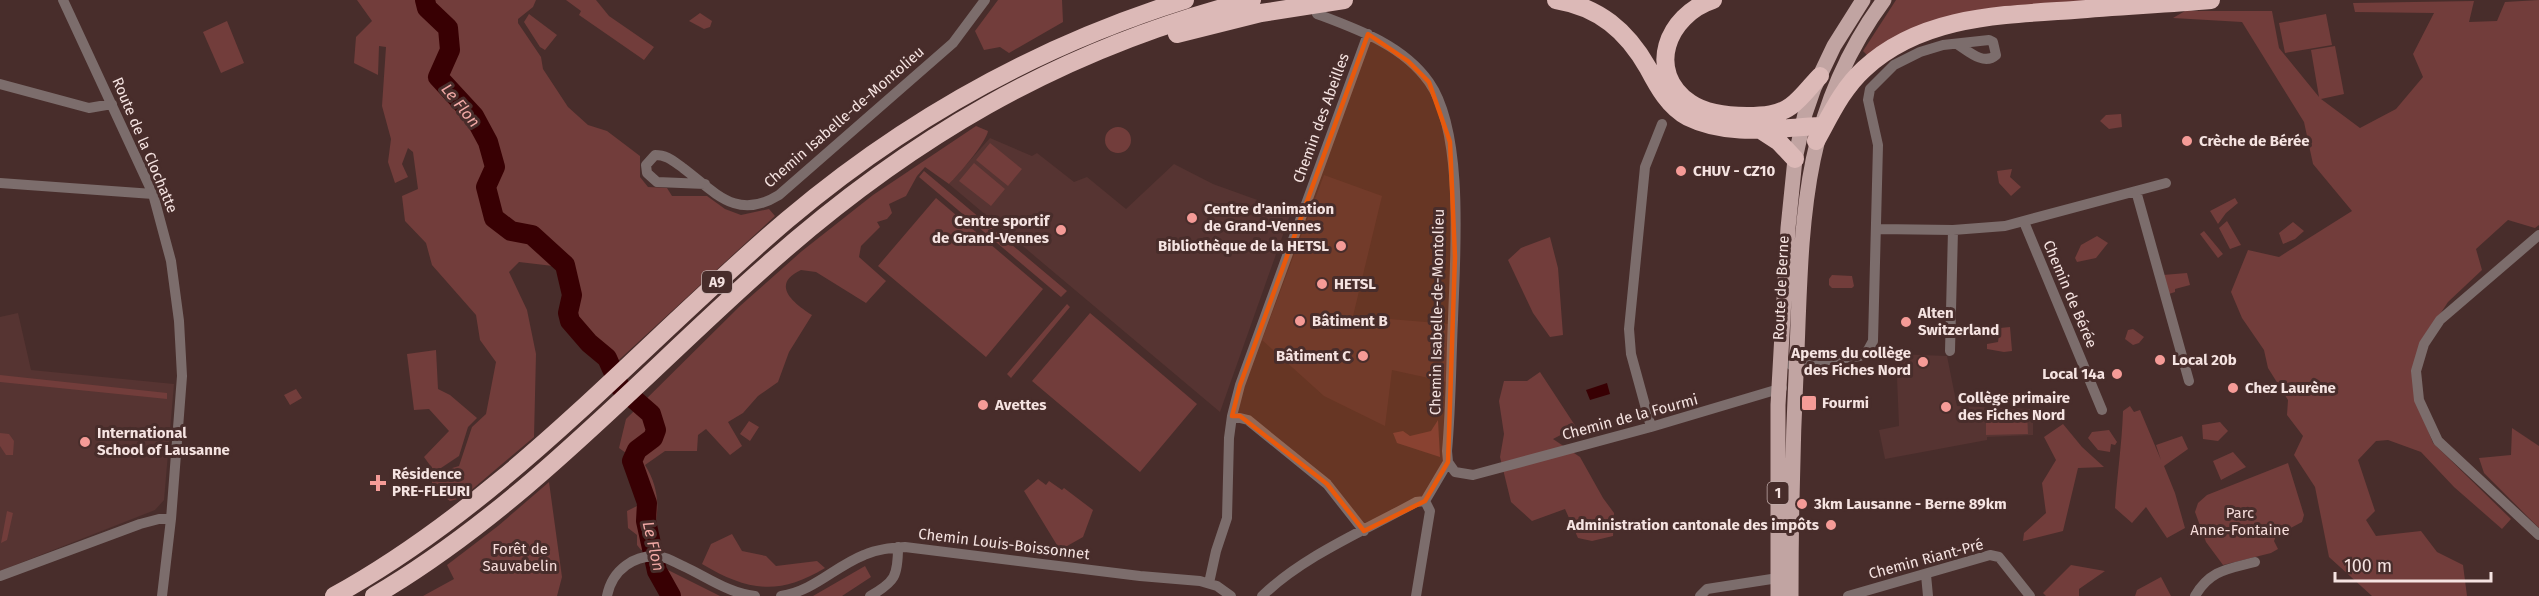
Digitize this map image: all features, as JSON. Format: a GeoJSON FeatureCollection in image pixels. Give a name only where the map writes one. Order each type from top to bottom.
{"type":"FeatureCollection","features":[{"type":"Feature","properties":{"kind":"highway","name":"A9"},"geometry":{"type":"LineString","coordinates":[[333,596],[402,555],[470,505],[559,430],[731,269],[810,201],[894,139],[983,84],[1101,30],[1185,0]]}},
{"type":"Feature","properties":{"kind":"highway","name":"A9"},"geometry":{"type":"LineString","coordinates":[[374,596],[437,556],[482,523],[566,451],[800,236],[890,166],[933,138],[1064,65],[1117,42],[1252,0]]}},
{"type":"Feature","properties":{"kind":"highway"},"geometry":{"type":"LineString","coordinates":[[994,104],[1176,34],[1261,13],[1344,0]]}},
{"type":"Feature","properties":{"kind":"highway"},"geometry":{"type":"LineString","coordinates":[[1556,0],[1590,9],[1620,30],[1638,52],[1665,96],[1683,114],[1714,126],[1812,131],[1864,68],[1898,44],[1930,29],[1966,20],[2011,14],[2211,0]]}},
{"type":"Feature","properties":{"kind":"highway"},"geometry":{"type":"LineString","coordinates":[[1713,0],[1681,18],[1667,46],[1666,63],[1670,79],[1678,93],[1690,103],[1703,110],[1724,115],[1775,114],[1791,106],[1820,76]]}},
{"type":"Feature","properties":{"kind":"highway"},"geometry":{"type":"LineString","coordinates":[[1759,129],[1779,142],[1795,159]]}},
{"type":"Feature","properties":{"kind":"main road","name":"Route de Berne"},"geometry":{"type":"LineString","coordinates":[[1778,596],[1787,387],[1812,131],[1808,103],[1844,30],[1863,0]]}},
{"type":"Feature","properties":{"kind":"main road","name":"Route de Berne"},"geometry":{"type":"LineString","coordinates":[[1789,365],[1788,228],[1795,159],[1812,131],[1847,58],[1884,0]]}},
{"type":"Feature","properties":{"kind":"main road","name":"Route de Berne"},"geometry":{"type":"LineString","coordinates":[[1787,387],[1791,596]]}},
{"type":"Feature","properties":{"kind":"street","name":"Route de la Clochatte"},"geometry":{"type":"LineString","coordinates":[[63,0],[153,194],[171,261],[181,350],[180,416],[162,596]]}},
{"type":"Feature","properties":{"kind":"street","name":"Chemin Isabelle-de-Montolieu"},"geometry":{"type":"LineString","coordinates":[[705,184],[657,182],[647,173],[646,165],[655,155],[665,155],[705,184],[727,202],[741,206],[761,205],[779,195],[953,43],[985,0]]}},
{"type":"Feature","properties":{"kind":"street","name":"Chemin Isabelle-de-Montolieu"},"geometry":{"type":"LineString","coordinates":[[1317,14],[1368,34],[1408,61],[1429,82],[1442,109],[1450,142],[1455,257],[1448,462],[1425,501]]}},
{"type":"Feature","properties":{"kind":"street","name":"Chemin des Abeilles"},"geometry":{"type":"LineString","coordinates":[[1209,583],[1229,505],[1229,438],[1240,385],[1284,259],[1368,34]]}},
{"type":"Feature","properties":{"kind":"street"},"geometry":{"type":"LineString","coordinates":[[1789,365],[1860,356],[1871,347],[1874,338],[1878,229],[1878,145],[1868,100],[1869,89],[1894,65],[1920,51],[1957,44]]}},
{"type":"Feature","properties":{"kind":"street"},"geometry":{"type":"LineString","coordinates":[[0,84],[88,108],[112,104]]}},
{"type":"Feature","properties":{"kind":"street"},"geometry":{"type":"LineString","coordinates":[[1652,427],[1631,354],[1629,329],[1645,167],[1662,124]]}},
{"type":"Feature","properties":{"kind":"street"},"geometry":{"type":"LineString","coordinates":[[0,183],[153,194]]}},
{"type":"Feature","properties":{"kind":"street"},"geometry":{"type":"LineString","coordinates":[[1878,229],[1953,230],[2024,222],[2166,183]]}},
{"type":"Feature","properties":{"kind":"street"},"geometry":{"type":"LineString","coordinates":[[2136,191],[2189,381]]}},
{"type":"Feature","properties":{"kind":"street","name":"Chemin de Bérée"},"geometry":{"type":"LineString","coordinates":[[2024,222],[2102,410]]}},
{"type":"Feature","properties":{"kind":"street"},"geometry":{"type":"LineString","coordinates":[[1950,351],[1953,230]]}},
{"type":"Feature","properties":{"kind":"street"},"geometry":{"type":"LineString","coordinates":[[2539,235],[2440,320],[2424,344],[2416,371],[2419,400],[2438,441],[2539,535]]}},
{"type":"Feature","properties":{"kind":"street","name":"Chemin de la Fourmi"},"geometry":{"type":"LineString","coordinates":[[1448,462],[1455,472],[1473,475],[1652,427],[1787,387]]}},
{"type":"Feature","properties":{"kind":"street"},"geometry":{"type":"LineString","coordinates":[[1232,416],[1248,420],[1327,484],[1364,531]]}},
{"type":"Feature","properties":{"kind":"street"},"geometry":{"type":"LineString","coordinates":[[1262,596],[1286,575],[1416,502],[1425,501],[1430,512],[1416,596]]}},
{"type":"Feature","properties":{"kind":"street"},"geometry":{"type":"LineString","coordinates":[[0,576],[146,522],[171,519]]}},
{"type":"Feature","properties":{"kind":"street"},"geometry":{"type":"LineString","coordinates":[[870,596],[891,582],[898,569],[898,547]]}},
{"type":"Feature","properties":{"kind":"street","name":"Chemin Louis-Boissonnet"},"geometry":{"type":"LineString","coordinates":[[781,596],[810,587],[864,555],[898,547],[1209,583],[1231,596]]}},
{"type":"Feature","properties":{"kind":"street","name":"Chemin Riant-Pré"},"geometry":{"type":"LineString","coordinates":[[1848,596],[1990,555],[1999,557],[2030,596]]}},
{"type":"Feature","properties":{"kind":"street"},"geometry":{"type":"LineString","coordinates":[[607,596],[611,583],[620,569],[639,559],[662,557],[734,592],[755,596]]}},
{"type":"Feature","properties":{"kind":"street"},"geometry":{"type":"LineString","coordinates":[[2195,596],[2206,581],[2217,572],[2255,562]]}},
{"type":"Feature","properties":{"kind":"street"},"geometry":{"type":"LineString","coordinates":[[1926,575],[1928,596]]}},
{"type":"Feature","properties":{"kind":"street"},"geometry":{"type":"LineString","coordinates":[[1700,596],[1707,589],[1778,578]]}},
{"type":"Feature","properties":{"kind":"highlighted area"},"geometry":{"type":"Polygon","coordinates":[[[1368,34],[1408,61],[1429,82],[1450,142],[1455,257],[1448,462],[1425,501],[1364,531],[1327,484],[1240,416],[1232,416],[1240,385],[1368,34]]]}},
{"type":"Feature","properties":{"kind":"shaded area"},"geometry":{"type":"Polygon","coordinates":[[[990,138],[1032,156],[1037,153],[1074,182],[1087,177],[1126,209],[1174,164],[1213,184],[1291,212],[1220,412],[949,184],[990,138]]]}},
{"type":"Feature","properties":{"kind":"shaded area","name":"HETSL"},"geometry":{"type":"Polygon","coordinates":[[[1324,175],[1382,196],[1353,316],[1449,324],[1447,382],[1392,370],[1385,426],[1324,396],[1262,340],[1324,175]]]}},
{"type":"Feature","properties":{"kind":"shaded area","name":"International School of Lausanne"},"geometry":{"type":"Polygon","coordinates":[[[18,313],[31,370],[174,384],[164,500],[155,510],[0,571],[0,317],[18,313]]]}},
{"type":"Feature","properties":{"kind":"shaded area","name":"Collège primaire des Fiches Nord"},"geometry":{"type":"Polygon","coordinates":[[[1896,354],[1947,356],[1957,406],[2033,409],[2033,435],[1987,437],[1987,440],[1885,459],[1879,430],[1899,426],[1896,354]]]}},
{"type":"Feature","properties":{"kind":"shaded area"},"geometry":{"type":"Polygon","coordinates":[[[1607,383],[1610,394],[1590,400],[1586,390],[1607,383]]]}},
{"type":"Feature","properties":{"kind":"green space"},"geometry":{"type":"Polygon","coordinates":[[[357,0],[536,0],[533,7],[518,19],[518,23],[541,57],[543,69],[568,107],[588,125],[607,131],[640,156],[640,177],[648,187],[667,188],[672,196],[707,196],[725,209],[741,215],[769,209],[775,216],[608,370],[580,340],[568,280],[553,266],[519,262],[509,272],[527,310],[536,354],[534,437],[462,498],[450,501],[432,488],[432,474],[459,466],[472,427],[486,414],[496,362],[480,340],[476,315],[432,265],[426,243],[405,221],[402,196],[418,189],[413,152],[408,148],[402,164],[408,177],[395,183],[388,162],[391,139],[382,106],[386,47],[379,46],[378,75],[354,63],[356,37],[372,21],[357,0]]]}},
{"type":"Feature","properties":{"kind":"green space"},"geometry":{"type":"Polygon","coordinates":[[[566,0],[596,0],[609,16],[654,47],[644,60],[579,15],[581,11],[566,0]]]}},
{"type":"Feature","properties":{"kind":"green space"},"geometry":{"type":"Polygon","coordinates":[[[998,0],[1062,0],[1063,22],[1009,53],[1000,47],[984,50],[975,31],[998,0]]]}},
{"type":"Feature","properties":{"kind":"green space"},"geometry":{"type":"Polygon","coordinates":[[[1896,0],[2151,0],[1981,14],[1870,58],[1863,51],[1896,0]]]}},
{"type":"Feature","properties":{"kind":"green space"},"geometry":{"type":"Polygon","coordinates":[[[2539,0],[2539,225],[2535,228],[2508,220],[2476,249],[2482,270],[2448,302],[2421,343],[2414,396],[2433,443],[2511,519],[2502,529],[2454,487],[2421,452],[2388,440],[2376,441],[2358,460],[2375,511],[2366,520],[2376,536],[2421,531],[2437,552],[2463,565],[2467,596],[2372,596],[2329,557],[2315,487],[2294,455],[2303,436],[2287,415],[2288,400],[2268,368],[2264,350],[2242,318],[2231,292],[2248,250],[2279,257],[2352,211],[2313,164],[2304,122],[2242,22],[2173,18],[2185,11],[2272,11],[2279,48],[2319,97],[2311,50],[2335,46],[2344,94],[2321,99],[2360,128],[2396,109],[2423,77],[2413,54],[2434,13],[2355,12],[2353,3],[2474,1],[2469,22],[2497,21],[2505,2],[2539,0]]]}},
{"type":"Feature","properties":{"kind":"green space"},"geometry":{"type":"Polygon","coordinates":[[[700,13],[712,21],[710,27],[704,29],[689,21],[700,13]]]}},
{"type":"Feature","properties":{"kind":"green space"},"geometry":{"type":"Polygon","coordinates":[[[529,14],[557,35],[545,50],[540,47],[524,22],[529,14]]]}},
{"type":"Feature","properties":{"kind":"green space"},"geometry":{"type":"Polygon","coordinates":[[[2326,14],[2332,45],[2285,53],[2279,23],[2326,14]]]}},
{"type":"Feature","properties":{"kind":"green space"},"geometry":{"type":"Polygon","coordinates":[[[227,21],[244,63],[221,73],[203,32],[227,21]]]}},
{"type":"Feature","properties":{"kind":"green space"},"geometry":{"type":"Polygon","coordinates":[[[2121,114],[2122,127],[2109,129],[2100,121],[2106,115],[2121,114]]]}},
{"type":"Feature","properties":{"kind":"green space"},"geometry":{"type":"Polygon","coordinates":[[[976,126],[988,131],[986,136],[971,159],[949,184],[925,167],[906,196],[889,204],[892,213],[887,219],[877,222],[880,227],[861,246],[859,257],[886,281],[866,303],[816,272],[801,270],[787,282],[788,294],[812,315],[789,352],[778,382],[758,396],[743,413],[728,422],[742,446],[730,455],[706,429],[698,435],[697,451],[665,451],[645,465],[656,490],[657,518],[651,536],[648,537],[648,548],[641,550],[637,545],[637,535],[628,528],[627,511],[637,506],[639,495],[623,459],[626,453],[619,448],[626,419],[740,306],[802,251],[873,195],[976,126]]]}},
{"type":"Feature","properties":{"kind":"green space"},"geometry":{"type":"Polygon","coordinates":[[[1118,127],[1127,131],[1131,140],[1127,149],[1118,153],[1109,149],[1105,140],[1109,131],[1118,127]]]}},
{"type":"Feature","properties":{"kind":"green space"},"geometry":{"type":"Polygon","coordinates":[[[990,143],[1022,169],[1008,186],[976,160],[990,143]]]}},
{"type":"Feature","properties":{"kind":"green space"},"geometry":{"type":"Polygon","coordinates":[[[974,163],[1005,189],[991,206],[959,181],[974,163]]]}},
{"type":"Feature","properties":{"kind":"green space"},"geometry":{"type":"Polygon","coordinates":[[[2012,169],[2010,177],[2021,187],[2011,196],[1999,183],[1997,171],[2012,169]]]}},
{"type":"Feature","properties":{"kind":"green space"},"geometry":{"type":"Polygon","coordinates":[[[924,171],[1067,291],[1061,297],[919,177],[924,171]]]}},
{"type":"Feature","properties":{"kind":"green space"},"geometry":{"type":"Polygon","coordinates":[[[936,198],[1043,289],[986,357],[878,266],[936,198]]]}},
{"type":"Feature","properties":{"kind":"green space"},"geometry":{"type":"Polygon","coordinates":[[[2235,198],[2238,203],[2218,224],[2210,211],[2235,198]]]}},
{"type":"Feature","properties":{"kind":"green space"},"geometry":{"type":"Polygon","coordinates":[[[2227,221],[2241,245],[2230,249],[2219,228],[2227,221]]]}},
{"type":"Feature","properties":{"kind":"green space"},"geometry":{"type":"Polygon","coordinates":[[[2293,222],[2304,231],[2295,239],[2283,244],[2279,233],[2293,222]]]}},
{"type":"Feature","properties":{"kind":"green space"},"geometry":{"type":"Polygon","coordinates":[[[2204,231],[2223,254],[2218,258],[2200,234],[2204,231]]]}},
{"type":"Feature","properties":{"kind":"green space"},"geometry":{"type":"Polygon","coordinates":[[[2097,236],[2108,243],[2096,258],[2077,262],[2075,258],[2081,245],[2097,236]]]}},
{"type":"Feature","properties":{"kind":"green space"},"geometry":{"type":"Polygon","coordinates":[[[1550,237],[1558,268],[1563,335],[1550,337],[1533,313],[1508,260],[1521,248],[1550,237]]]}},
{"type":"Feature","properties":{"kind":"green space"},"geometry":{"type":"Polygon","coordinates":[[[2187,273],[2190,285],[2175,289],[2175,292],[2169,294],[2163,275],[2187,273]]]}},
{"type":"Feature","properties":{"kind":"green space"},"geometry":{"type":"Polygon","coordinates":[[[1832,275],[1852,276],[1854,286],[1852,288],[1832,288],[1829,285],[1829,279],[1832,275]]]}},
{"type":"Feature","properties":{"kind":"green space"},"geometry":{"type":"Polygon","coordinates":[[[1067,304],[1070,307],[1011,378],[1007,374],[1067,304]]]}},
{"type":"Feature","properties":{"kind":"green space"},"geometry":{"type":"Polygon","coordinates":[[[1090,313],[1197,404],[1140,472],[1032,381],[1090,313]]]}},
{"type":"Feature","properties":{"kind":"green space"},"geometry":{"type":"Polygon","coordinates":[[[2010,327],[2012,351],[1987,349],[1987,344],[1998,342],[2000,328],[2010,327]]]}},
{"type":"Feature","properties":{"kind":"green space"},"geometry":{"type":"Polygon","coordinates":[[[2133,329],[2144,337],[2139,343],[2133,345],[2125,339],[2128,330],[2133,329]]]}},
{"type":"Feature","properties":{"kind":"green space"},"geometry":{"type":"Polygon","coordinates":[[[436,350],[438,389],[450,395],[477,418],[468,427],[459,456],[435,472],[424,457],[449,431],[429,409],[414,410],[407,354],[436,350]]]}},
{"type":"Feature","properties":{"kind":"green space"},"geometry":{"type":"Polygon","coordinates":[[[1540,372],[1576,427],[1553,439],[1580,457],[1614,513],[1613,536],[1592,541],[1578,538],[1565,509],[1532,521],[1511,502],[1500,457],[1504,434],[1499,401],[1504,381],[1527,381],[1540,372]]]}},
{"type":"Feature","properties":{"kind":"green space"},"geometry":{"type":"Polygon","coordinates":[[[0,375],[167,393],[167,399],[0,382],[0,375]]]}},
{"type":"Feature","properties":{"kind":"green space"},"geometry":{"type":"Polygon","coordinates":[[[296,389],[302,398],[290,405],[284,395],[296,389]]]}},
{"type":"Feature","properties":{"kind":"green space"},"geometry":{"type":"Polygon","coordinates":[[[1996,393],[2014,393],[2017,402],[1999,401],[1996,393]]]}},
{"type":"Feature","properties":{"kind":"green space"},"geometry":{"type":"Polygon","coordinates":[[[2130,406],[2134,412],[2140,410],[2161,460],[2156,445],[2182,436],[2188,449],[2164,466],[2185,528],[2167,538],[2146,507],[2132,523],[2115,508],[2123,411],[2130,406]]]}},
{"type":"Feature","properties":{"kind":"green space"},"geometry":{"type":"Polygon","coordinates":[[[1986,411],[2027,411],[2028,434],[1986,435],[1986,411]]]}},
{"type":"Feature","properties":{"kind":"green space"},"geometry":{"type":"Polygon","coordinates":[[[1438,420],[1440,457],[1397,443],[1393,433],[1403,431],[1410,436],[1431,431],[1438,420]]]}},
{"type":"Feature","properties":{"kind":"green space"},"geometry":{"type":"Polygon","coordinates":[[[749,421],[759,427],[750,441],[740,434],[749,421]]]}},
{"type":"Feature","properties":{"kind":"green space"},"geometry":{"type":"Polygon","coordinates":[[[2220,422],[2228,431],[2218,441],[2203,439],[2202,425],[2220,422]]]}},
{"type":"Feature","properties":{"kind":"green space"},"geometry":{"type":"Polygon","coordinates":[[[2063,424],[2082,447],[2104,467],[2078,468],[2063,531],[2023,541],[2024,533],[2046,513],[2042,483],[2056,460],[2044,437],[2063,424]]]}},
{"type":"Feature","properties":{"kind":"green space"},"geometry":{"type":"Polygon","coordinates":[[[2512,428],[2539,446],[2539,528],[2484,473],[2479,458],[2511,455],[2512,428]]]}},
{"type":"Feature","properties":{"kind":"green space"},"geometry":{"type":"Polygon","coordinates":[[[2109,430],[2117,442],[2115,445],[2111,444],[2110,452],[2098,450],[2088,438],[2092,432],[2109,430]]]}},
{"type":"Feature","properties":{"kind":"green space"},"geometry":{"type":"Polygon","coordinates":[[[0,433],[9,434],[14,441],[13,455],[6,455],[0,446],[0,433]]]}},
{"type":"Feature","properties":{"kind":"green space"},"geometry":{"type":"Polygon","coordinates":[[[2233,452],[2246,467],[2221,480],[2213,461],[2233,452]]]}},
{"type":"Feature","properties":{"kind":"green space","name":"Parc Anne-Fontaine"},"geometry":{"type":"Polygon","coordinates":[[[2288,463],[2304,515],[2302,522],[2276,536],[2274,541],[2278,549],[2271,553],[2223,565],[2206,542],[2195,512],[2198,503],[2207,495],[2288,463]]]}},
{"type":"Feature","properties":{"kind":"green space"},"geometry":{"type":"Polygon","coordinates":[[[1038,479],[1046,485],[1049,481],[1062,490],[1064,488],[1093,510],[1083,537],[1060,550],[1024,491],[1038,479]]]}},
{"type":"Feature","properties":{"kind":"green space","name":"Forêt de Sauvabelin"},"geometry":{"type":"Polygon","coordinates":[[[549,482],[562,577],[557,596],[423,596],[454,579],[447,565],[498,526],[549,482]]]}},
{"type":"Feature","properties":{"kind":"green space"},"geometry":{"type":"Polygon","coordinates":[[[7,511],[13,513],[7,540],[1,543],[7,511]]]}},
{"type":"Feature","properties":{"kind":"green space"},"geometry":{"type":"Polygon","coordinates":[[[732,534],[742,551],[766,556],[776,566],[817,561],[825,568],[793,583],[778,586],[763,587],[734,580],[702,564],[711,544],[732,534]]]}},
{"type":"Feature","properties":{"kind":"green space"},"geometry":{"type":"Polygon","coordinates":[[[655,565],[720,596],[667,596],[656,580],[652,568],[655,565]]]}},
{"type":"Feature","properties":{"kind":"green space"},"geometry":{"type":"Polygon","coordinates":[[[2071,565],[2105,571],[2079,589],[2079,596],[2046,596],[2043,593],[2071,565]]]}},
{"type":"Feature","properties":{"kind":"green space"},"geometry":{"type":"Polygon","coordinates":[[[865,566],[871,577],[842,596],[813,596],[865,566]]]}},
{"type":"Feature","properties":{"kind":"green space"},"geometry":{"type":"Polygon","coordinates":[[[2161,577],[2171,596],[2135,596],[2137,590],[2161,577]]]}},
{"type":"Feature","properties":{"kind":"waterway","name":"Le Flon"},"geometry":{"type":"LineString","coordinates":[[425,0],[427,8],[448,28],[450,50],[438,77],[474,116],[488,142],[495,167],[486,187],[494,218],[511,231],[532,235],[565,265],[572,295],[568,313],[570,321],[589,343],[607,358],[620,387],[651,414],[656,430],[653,438],[637,450],[632,461],[647,503],[646,521],[657,571],[671,596]]}},
{"type":"Feature","properties":{"kind":"place","name":"Crèche de Bérée"},"geometry":{"type":"Point","coordinates":[2187,141]}},
{"type":"Feature","properties":{"kind":"place","name":"CHUV - CZ10"},"geometry":{"type":"Point","coordinates":[1681,171]}},
{"type":"Feature","properties":{"kind":"place","name":"Centre d'animation de Grand-Vennes"},"geometry":{"type":"Point","coordinates":[1192,218]}},
{"type":"Feature","properties":{"kind":"place","name":"Centre sportif de Grand-Vennes"},"geometry":{"type":"Point","coordinates":[1061,230]}},
{"type":"Feature","properties":{"kind":"place","name":"Bibliothèque de la HETSL"},"geometry":{"type":"Point","coordinates":[1341,246]}},
{"type":"Feature","properties":{"kind":"place","name":"HETSL"},"geometry":{"type":"Point","coordinates":[1322,284]}},
{"type":"Feature","properties":{"kind":"place","name":"Bâtiment B"},"geometry":{"type":"Point","coordinates":[1300,321]}},
{"type":"Feature","properties":{"kind":"place","name":"Alten Switzerland"},"geometry":{"type":"Point","coordinates":[1906,322]}},
{"type":"Feature","properties":{"kind":"place","name":"Bâtiment C"},"geometry":{"type":"Point","coordinates":[1363,356]}},
{"type":"Feature","properties":{"kind":"place","name":"Local 20b"},"geometry":{"type":"Point","coordinates":[2160,360]}},
{"type":"Feature","properties":{"kind":"place","name":"Apems du collège des Fiches Nord"},"geometry":{"type":"Point","coordinates":[1923,362]}},
{"type":"Feature","properties":{"kind":"place","name":"Local 14a"},"geometry":{"type":"Point","coordinates":[2117,374]}},
{"type":"Feature","properties":{"kind":"place","name":"Chez Laurène"},"geometry":{"type":"Point","coordinates":[2233,388]}},
{"type":"Feature","properties":{"kind":"place","name":"Fourmi"},"geometry":{"type":"Point","coordinates":[1809,403]}},
{"type":"Feature","properties":{"kind":"place","name":"Avettes"},"geometry":{"type":"Point","coordinates":[983,405]}},
{"type":"Feature","properties":{"kind":"place","name":"Collège primaire des Fiches Nord"},"geometry":{"type":"Point","coordinates":[1946,407]}},
{"type":"Feature","properties":{"kind":"place","name":"International School of Lausanne"},"geometry":{"type":"Point","coordinates":[85,442]}},
{"type":"Feature","properties":{"kind":"place","name":"Résidence PRE-FLEURI"},"geometry":{"type":"Point","coordinates":[378,483]}},
{"type":"Feature","properties":{"kind":"place","name":"3km Lausanne - Berne 89km"},"geometry":{"type":"Point","coordinates":[1802,504]}},
{"type":"Feature","properties":{"kind":"place","name":"Administration cantonale des impôts"},"geometry":{"type":"Point","coordinates":[1831,525]}}]}
